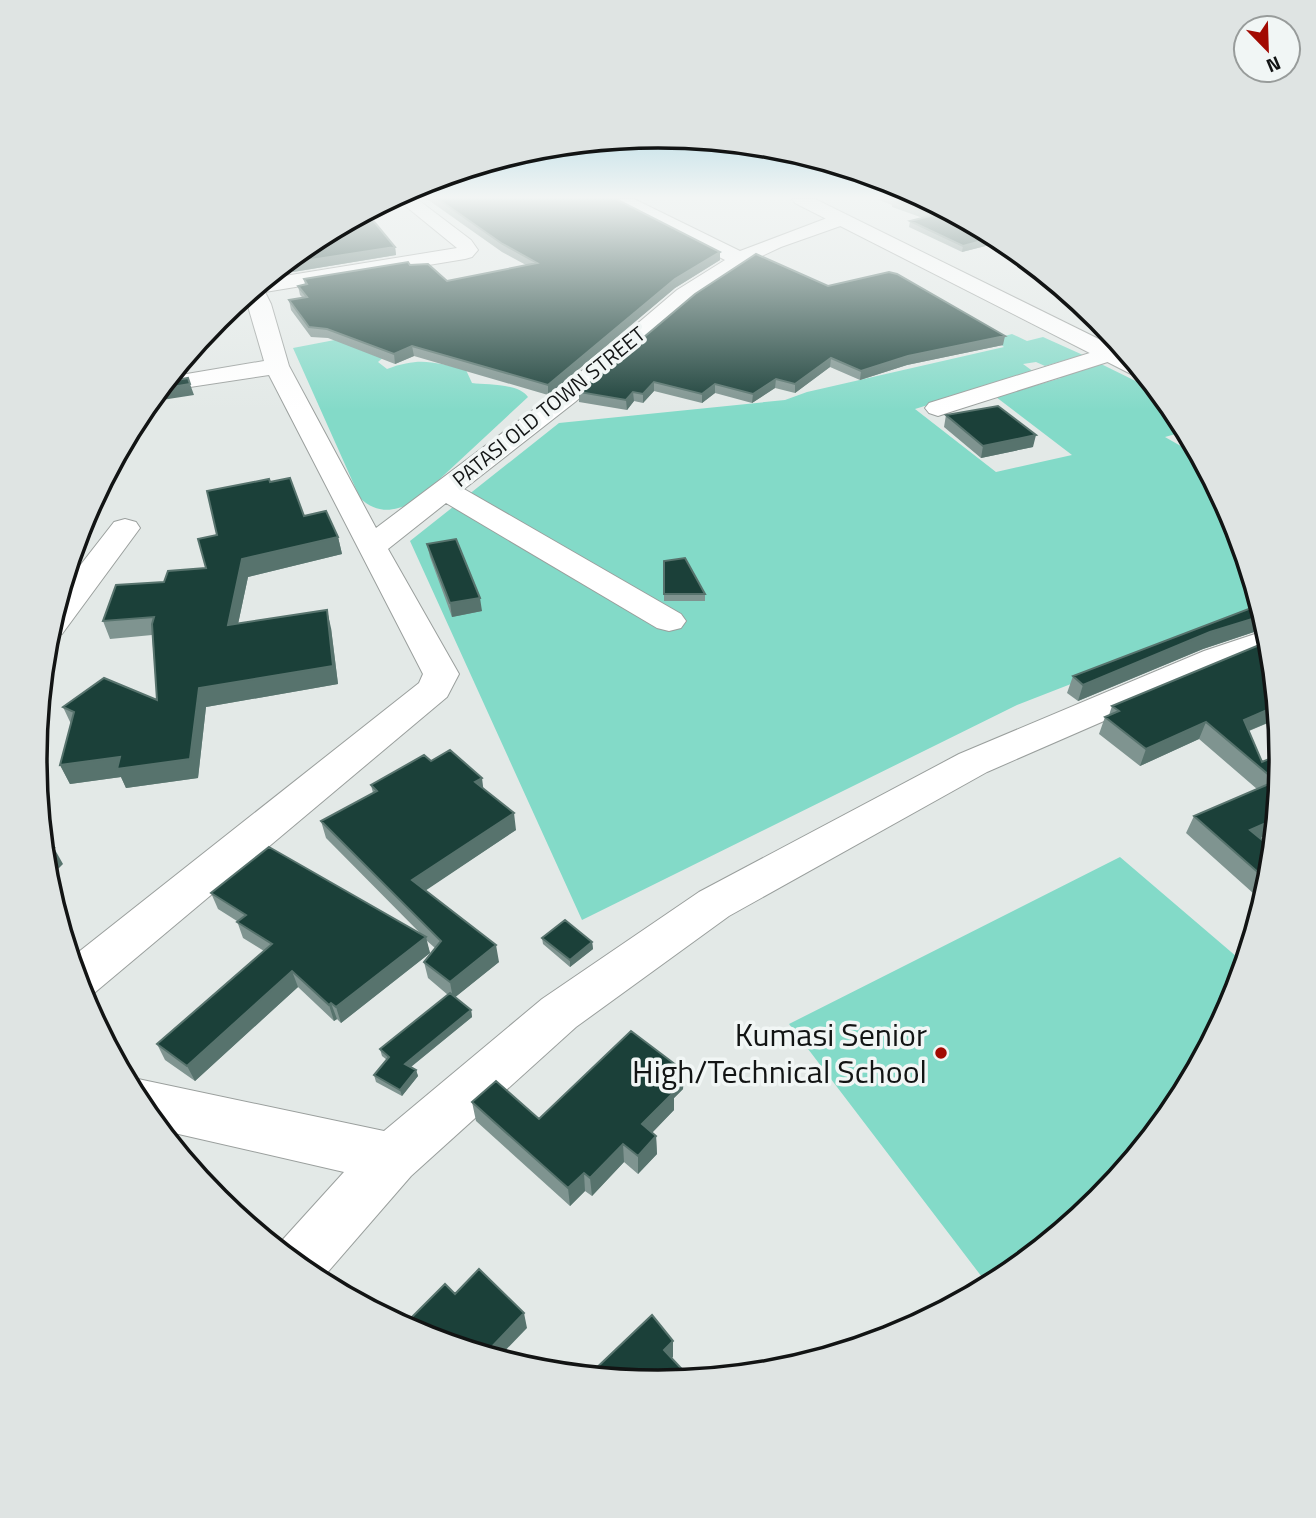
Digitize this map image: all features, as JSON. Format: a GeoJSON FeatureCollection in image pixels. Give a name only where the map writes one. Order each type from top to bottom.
{"type":"FeatureCollection","features":[{"type":"Feature","properties":{"kind":"main road"},"geometry":{"type":"LineString","coordinates":[[273,285],[363,270]]}},
{"type":"Feature","properties":{"kind":"main road","name":"PATASI OLD TOWN STREET"},"geometry":{"type":"LineString","coordinates":[[371,547],[566,397],[685,295],[722,270]]}},
{"type":"Feature","properties":{"kind":"main road"},"geometry":{"type":"LineString","coordinates":[[943,270],[1120,359]]}},
{"type":"Feature","properties":{"kind":"main road"},"geometry":{"type":"LineString","coordinates":[[86,972],[434,689],[441,674],[436,660],[371,547],[277,366],[258,298]]}},
{"type":"Feature","properties":{"kind":"main road"},"geometry":{"type":"LineString","coordinates":[[938,408],[1109,354]]}},
{"type":"Feature","properties":{"kind":"main road"},"geometry":{"type":"LineString","coordinates":[[176,384],[277,366]]}},
{"type":"Feature","properties":{"kind":"main road"},"geometry":{"type":"LineString","coordinates":[[445,490],[669,621]]}},
{"type":"Feature","properties":{"kind":"main road"},"geometry":{"type":"LineString","coordinates":[[67,604],[125,528]]}},
{"type":"Feature","properties":{"kind":"main road"},"geometry":{"type":"LineString","coordinates":[[304,1257],[392,1158],[559,1013],[714,904],[973,763],[1216,659],[1258,644]]}},
{"type":"Feature","properties":{"kind":"main road"},"geometry":{"type":"LineString","coordinates":[[155,1106],[392,1158]]}},
{"type":"Feature","properties":{"kind":"green space"},"geometry":{"type":"Polygon","coordinates":[[[423,323],[378,362],[387,369],[426,362],[466,370],[472,383],[518,389],[528,397],[415,502],[400,508],[380,509],[360,498],[293,348],[423,323]]]}},
{"type":"Feature","properties":{"kind":"green space"},"geometry":{"type":"Polygon","coordinates":[[[1012,334],[1027,341],[1043,337],[1083,355],[1045,366],[1036,362],[1023,364],[1034,372],[915,409],[996,472],[1072,455],[996,397],[1061,378],[1059,376],[1099,363],[1140,383],[1175,434],[1165,437],[1183,447],[1206,489],[1236,563],[1251,614],[1017,705],[582,920],[410,541],[559,423],[785,400],[807,392],[1004,347],[993,339],[1012,334]]]}},
{"type":"Feature","properties":{"kind":"green space"},"geometry":{"type":"Polygon","coordinates":[[[1120,857],[1236,956],[1206,1029],[1166,1098],[1143,1131],[1090,1191],[1061,1218],[1030,1244],[982,1277],[789,1024],[1120,857]]]}},
{"type":"Feature","properties":{"kind":"building"},"geometry":{"type":"Polygon","coordinates":[[[360,270],[435,270],[447,281],[503,270],[690,270],[675,279],[548,385],[412,346],[394,354],[327,329],[309,327],[289,300],[307,297],[298,286],[307,284],[304,279],[360,270]]]}},
{"type":"Feature","properties":{"kind":"building"},"geometry":{"type":"Polygon","coordinates":[[[732,270],[792,270],[828,286],[889,272],[897,274],[1005,336],[908,356],[861,371],[831,358],[795,384],[776,379],[753,394],[715,384],[702,394],[654,382],[643,394],[633,392],[626,400],[579,392],[695,294],[732,270]]]}},
{"type":"Feature","properties":{"kind":"building"},"geometry":{"type":"Polygon","coordinates":[[[188,378],[190,384],[173,387],[179,380],[188,378]]]}},
{"type":"Feature","properties":{"kind":"building"},"geometry":{"type":"Polygon","coordinates":[[[998,406],[1036,435],[983,446],[946,415],[998,406]]]}},
{"type":"Feature","properties":{"kind":"building"},"geometry":{"type":"Polygon","coordinates":[[[290,478],[304,516],[326,511],[338,537],[242,559],[228,625],[327,610],[333,666],[199,688],[190,759],[117,769],[120,757],[60,765],[74,712],[63,707],[104,678],[157,700],[152,624],[154,617],[103,621],[116,585],[164,582],[168,571],[206,568],[198,539],[217,535],[207,491],[269,479],[270,482],[290,478]]]}},
{"type":"Feature","properties":{"kind":"building"},"geometry":{"type":"Polygon","coordinates":[[[456,539],[480,598],[450,603],[427,544],[456,539]]]}},
{"type":"Feature","properties":{"kind":"building"},"geometry":{"type":"Polygon","coordinates":[[[685,558],[705,594],[664,594],[664,561],[685,558]]]}},
{"type":"Feature","properties":{"kind":"building"},"geometry":{"type":"Polygon","coordinates":[[[1250,609],[1252,619],[1210,632],[1083,685],[1073,676],[1250,609]]]}},
{"type":"Feature","properties":{"kind":"building"},"geometry":{"type":"Polygon","coordinates":[[[1258,646],[1266,710],[1244,720],[1262,762],[1269,759],[1268,774],[1206,722],[1146,749],[1105,717],[1119,711],[1112,706],[1258,646]]]}},
{"type":"Feature","properties":{"kind":"building"},"geometry":{"type":"Polygon","coordinates":[[[450,750],[482,778],[475,782],[514,813],[412,880],[496,945],[450,982],[424,962],[441,941],[321,821],[377,791],[371,785],[424,755],[431,761],[450,750]]]}},
{"type":"Feature","properties":{"kind":"building"},"geometry":{"type":"Polygon","coordinates":[[[1268,785],[1265,823],[1250,830],[1264,841],[1258,872],[1194,816],[1268,785]]]}},
{"type":"Feature","properties":{"kind":"building"},"geometry":{"type":"Polygon","coordinates":[[[269,847],[426,937],[336,1007],[331,1003],[329,1005],[292,971],[187,1066],[157,1044],[272,944],[237,922],[246,915],[211,893],[269,847]]]}},
{"type":"Feature","properties":{"kind":"building"},"geometry":{"type":"Polygon","coordinates":[[[565,920],[592,942],[570,960],[542,938],[565,920]]]}},
{"type":"Feature","properties":{"kind":"building"},"geometry":{"type":"Polygon","coordinates":[[[450,993],[471,1010],[405,1064],[416,1070],[400,1090],[374,1075],[389,1057],[380,1049],[450,993]]]}},
{"type":"Feature","properties":{"kind":"building"},"geometry":{"type":"Polygon","coordinates":[[[631,1031],[684,1071],[668,1087],[675,1091],[642,1124],[656,1136],[638,1156],[623,1144],[590,1178],[584,1173],[568,1188],[472,1102],[496,1081],[539,1119],[631,1031]]]}},
{"type":"Feature","properties":{"kind":"building"},"geometry":{"type":"Polygon","coordinates":[[[479,1269],[524,1313],[492,1347],[412,1317],[445,1284],[455,1294],[479,1269]]]}},
{"type":"Feature","properties":{"kind":"building"},"geometry":{"type":"Polygon","coordinates":[[[652,1315],[673,1341],[664,1350],[682,1369],[658,1370],[598,1366],[652,1315]]]}},
{"type":"Feature","properties":{"kind":"place","name":"Kumasi Senior High/Technical School"},"geometry":{"type":"Point","coordinates":[941,1053]}}]}
